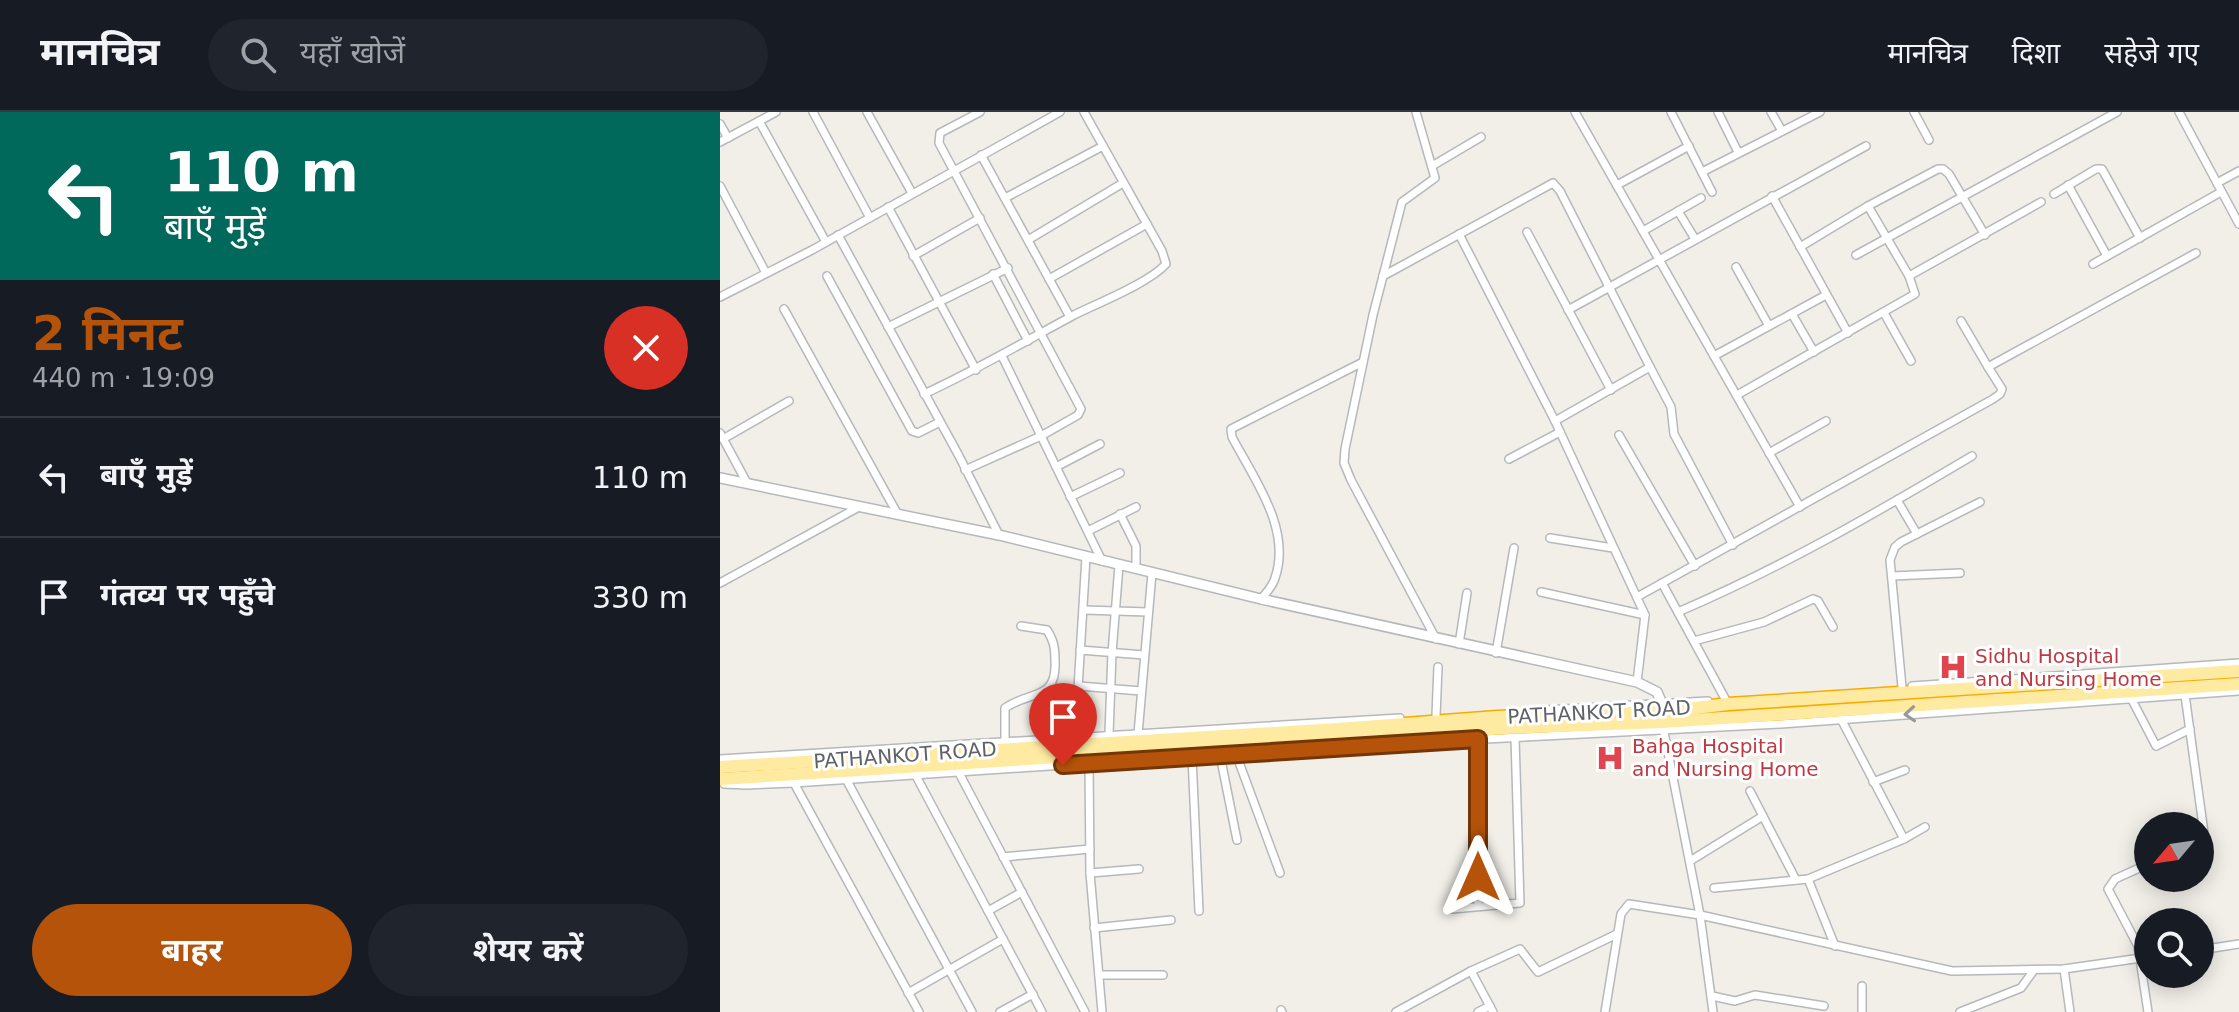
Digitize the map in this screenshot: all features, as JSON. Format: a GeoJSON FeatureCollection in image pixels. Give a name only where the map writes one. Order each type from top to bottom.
{"type":"FeatureCollection","features":[{"type":"Feature","properties":{"kind":"highway","name":"PATHANKOT ROAD"},"geometry":{"type":"LineString","coordinates":[[720,767],[1497,717],[1663,717],[1727,702],[2239,671]]}},
{"type":"Feature","properties":{"kind":"highway"},"geometry":{"type":"LineString","coordinates":[[720,781],[1663,717],[2239,684]]}},
{"type":"Feature","properties":{"kind":"street"},"geometry":{"type":"LineString","coordinates":[[720,124],[724,140],[761,117],[776,112]]}},
{"type":"Feature","properties":{"kind":"street"},"geometry":{"type":"LineString","coordinates":[[813,112],[869,216]]}},
{"type":"Feature","properties":{"kind":"street"},"geometry":{"type":"LineString","coordinates":[[867,112],[912,193]]}},
{"type":"Feature","properties":{"kind":"street"},"geometry":{"type":"LineString","coordinates":[[965,470],[1041,436],[1078,415],[1081,409],[939,143],[939,135],[980,112]]}},
{"type":"Feature","properties":{"kind":"street"},"geometry":{"type":"LineString","coordinates":[[1038,112],[1043,121]]}},
{"type":"Feature","properties":{"kind":"street"},"geometry":{"type":"LineString","coordinates":[[720,297],[1060,112]]}},
{"type":"Feature","properties":{"kind":"street"},"geometry":{"type":"LineString","coordinates":[[924,394],[976,370],[1151,276],[1166,264],[1084,112]]}},
{"type":"Feature","properties":{"kind":"street"},"geometry":{"type":"LineString","coordinates":[[1416,112],[1435,178],[1402,202],[1363,362],[1344,463],[1436,639]]}},
{"type":"Feature","properties":{"kind":"street"},"geometry":{"type":"LineString","coordinates":[[1575,112],[1800,507]]}},
{"type":"Feature","properties":{"kind":"street"},"geometry":{"type":"LineString","coordinates":[[1671,112],[1712,192]]}},
{"type":"Feature","properties":{"kind":"street"},"geometry":{"type":"LineString","coordinates":[[1718,112],[1738,152]]}},
{"type":"Feature","properties":{"kind":"street"},"geometry":{"type":"LineString","coordinates":[[1771,112],[1782,131]]}},
{"type":"Feature","properties":{"kind":"street"},"geometry":{"type":"LineString","coordinates":[[1702,172],[1820,112]]}},
{"type":"Feature","properties":{"kind":"street"},"geometry":{"type":"LineString","coordinates":[[1914,112],[1929,140]]}},
{"type":"Feature","properties":{"kind":"street"},"geometry":{"type":"LineString","coordinates":[[1856,255],[2117,112]]}},
{"type":"Feature","properties":{"kind":"street"},"geometry":{"type":"LineString","coordinates":[[2179,112],[2239,224]]}},
{"type":"Feature","properties":{"kind":"street"},"geometry":{"type":"LineString","coordinates":[[761,117],[826,242]]}},
{"type":"Feature","properties":{"kind":"street"},"geometry":{"type":"LineString","coordinates":[[1432,166],[1481,137]]}},
{"type":"Feature","properties":{"kind":"street"},"geometry":{"type":"LineString","coordinates":[[1005,198],[1103,146]]}},
{"type":"Feature","properties":{"kind":"street"},"geometry":{"type":"LineString","coordinates":[[1617,185],[1689,146]]}},
{"type":"Feature","properties":{"kind":"street"},"geometry":{"type":"LineString","coordinates":[[1568,310],[1866,146]]}},
{"type":"Feature","properties":{"kind":"street"},"geometry":{"type":"LineString","coordinates":[[981,155],[1070,317]]}},
{"type":"Feature","properties":{"kind":"street"},"geometry":{"type":"LineString","coordinates":[[1800,247],[1938,169],[1949,174],[1985,235]]}},
{"type":"Feature","properties":{"kind":"street"},"geometry":{"type":"LineString","coordinates":[[2054,194],[2096,169],[2102,169],[2140,238]]}},
{"type":"Feature","properties":{"kind":"street"},"geometry":{"type":"LineString","coordinates":[[2217,183],[2239,171]]}},
{"type":"Feature","properties":{"kind":"street"},"geometry":{"type":"LineString","coordinates":[[1028,240],[1123,183]]}},
{"type":"Feature","properties":{"kind":"street"},"geometry":{"type":"LineString","coordinates":[[1383,276],[1553,183],[1560,191],[1671,407],[1674,434],[1733,545]]}},
{"type":"Feature","properties":{"kind":"street"},"geometry":{"type":"LineString","coordinates":[[2068,185],[2107,256]]}},
{"type":"Feature","properties":{"kind":"street"},"geometry":{"type":"LineString","coordinates":[[720,186],[766,273]]}},
{"type":"Feature","properties":{"kind":"street"},"geometry":{"type":"LineString","coordinates":[[2093,264],[2221,192]]}},
{"type":"Feature","properties":{"kind":"street"},"geometry":{"type":"LineString","coordinates":[[1772,196],[1848,333]]}},
{"type":"Feature","properties":{"kind":"street"},"geometry":{"type":"LineString","coordinates":[[1643,231],[1701,198]]}},
{"type":"Feature","properties":{"kind":"street"},"geometry":{"type":"LineString","coordinates":[[1909,276],[2041,202]]}},
{"type":"Feature","properties":{"kind":"street"},"geometry":{"type":"LineString","coordinates":[[1737,395],[1915,294],[1909,276],[1868,206]]}},
{"type":"Feature","properties":{"kind":"street"},"geometry":{"type":"LineString","coordinates":[[888,207],[976,370]]}},
{"type":"Feature","properties":{"kind":"street"},"geometry":{"type":"LineString","coordinates":[[1678,211],[1695,239]]}},
{"type":"Feature","properties":{"kind":"street"},"geometry":{"type":"LineString","coordinates":[[913,256],[980,218]]}},
{"type":"Feature","properties":{"kind":"street"},"geometry":{"type":"LineString","coordinates":[[1049,279],[1147,224]]}},
{"type":"Feature","properties":{"kind":"street"},"geometry":{"type":"LineString","coordinates":[[1527,232],[1611,390]]}},
{"type":"Feature","properties":{"kind":"street"},"geometry":{"type":"LineString","coordinates":[[1459,234],[1555,421],[1645,615],[1637,682]]}},
{"type":"Feature","properties":{"kind":"street"},"geometry":{"type":"LineString","coordinates":[[838,235],[999,535]]}},
{"type":"Feature","properties":{"kind":"street"},"geometry":{"type":"LineString","coordinates":[[1988,367],[2196,253]]}},
{"type":"Feature","properties":{"kind":"street"},"geometry":{"type":"LineString","coordinates":[[1736,267],[1769,326]]}},
{"type":"Feature","properties":{"kind":"street"},"geometry":{"type":"LineString","coordinates":[[888,327],[1008,268]]}},
{"type":"Feature","properties":{"kind":"street"},"geometry":{"type":"LineString","coordinates":[[993,274],[1028,341]]}},
{"type":"Feature","properties":{"kind":"street"},"geometry":{"type":"LineString","coordinates":[[827,276],[912,431],[918,433],[940,422]]}},
{"type":"Feature","properties":{"kind":"street"},"geometry":{"type":"LineString","coordinates":[[1714,356],[1826,295]]}},
{"type":"Feature","properties":{"kind":"street"},"geometry":{"type":"LineString","coordinates":[[784,309],[897,513]]}},
{"type":"Feature","properties":{"kind":"street"},"geometry":{"type":"LineString","coordinates":[[1884,313],[1911,361]]}},
{"type":"Feature","properties":{"kind":"street"},"geometry":{"type":"LineString","coordinates":[[1792,314],[1814,352]]}},
{"type":"Feature","properties":{"kind":"street"},"geometry":{"type":"LineString","coordinates":[[1637,597],[1998,396],[2002,389],[1961,321]]}},
{"type":"Feature","properties":{"kind":"street"},"geometry":{"type":"LineString","coordinates":[[1002,356],[1102,561]]}},
{"type":"Feature","properties":{"kind":"street"},"geometry":{"type":"LineString","coordinates":[[1261,599],[1274,582],[1279,564],[1274,516],[1232,437],[1231,429],[1363,362]]}},
{"type":"Feature","properties":{"kind":"street"},"geometry":{"type":"LineString","coordinates":[[1555,421],[1650,367]]}},
{"type":"Feature","properties":{"kind":"street"},"geometry":{"type":"LineString","coordinates":[[747,483],[722,436],[789,401]]}},
{"type":"Feature","properties":{"kind":"street"},"geometry":{"type":"LineString","coordinates":[[1769,453],[1826,421]]}},
{"type":"Feature","properties":{"kind":"street"},"geometry":{"type":"LineString","coordinates":[[1509,459],[1560,432]]}},
{"type":"Feature","properties":{"kind":"street"},"geometry":{"type":"LineString","coordinates":[[1619,435],[1695,566]]}},
{"type":"Feature","properties":{"kind":"street"},"geometry":{"type":"LineString","coordinates":[[1056,467],[1100,444]]}},
{"type":"Feature","properties":{"kind":"street"},"geometry":{"type":"LineString","coordinates":[[1678,612],[1782,565],[1972,456]]}},
{"type":"Feature","properties":{"kind":"street"},"geometry":{"type":"LineString","coordinates":[[1070,497],[1120,473]]}},
{"type":"Feature","properties":{"kind":"street"},"geometry":{"type":"LineString","coordinates":[[720,478],[999,535],[1261,599],[1637,682],[1657,692],[1700,915],[1713,1012]]}},
{"type":"Feature","properties":{"kind":"street"},"geometry":{"type":"LineString","coordinates":[[1897,500],[1917,534]]}},
{"type":"Feature","properties":{"kind":"street"},"geometry":{"type":"LineString","coordinates":[[1902,687],[1890,560],[1895,547],[1980,502]]}},
{"type":"Feature","properties":{"kind":"street"},"geometry":{"type":"LineString","coordinates":[[1088,531],[1136,507]]}},
{"type":"Feature","properties":{"kind":"street"},"geometry":{"type":"LineString","coordinates":[[720,583],[857,508]]}},
{"type":"Feature","properties":{"kind":"street"},"geometry":{"type":"LineString","coordinates":[[1120,514],[1136,546],[1136,569]]}},
{"type":"Feature","properties":{"kind":"street"},"geometry":{"type":"LineString","coordinates":[[1550,538],[1613,548]]}},
{"type":"Feature","properties":{"kind":"street"},"geometry":{"type":"LineString","coordinates":[[1496,653],[1514,548]]}},
{"type":"Feature","properties":{"kind":"street"},"geometry":{"type":"LineString","coordinates":[[1075,737],[1086,557]]}},
{"type":"Feature","properties":{"kind":"street"},"geometry":{"type":"LineString","coordinates":[[1109,734],[1119,565]]}},
{"type":"Feature","properties":{"kind":"street"},"geometry":{"type":"LineString","coordinates":[[1138,734],[1152,573]]}},
{"type":"Feature","properties":{"kind":"street"},"geometry":{"type":"LineString","coordinates":[[1892,576],[1960,573]]}},
{"type":"Feature","properties":{"kind":"street"},"geometry":{"type":"LineString","coordinates":[[1662,583],[1727,702],[2239,663]]}},
{"type":"Feature","properties":{"kind":"street"},"geometry":{"type":"LineString","coordinates":[[1541,592],[1645,615]]}},
{"type":"Feature","properties":{"kind":"street"},"geometry":{"type":"LineString","coordinates":[[1459,644],[1467,593]]}},
{"type":"Feature","properties":{"kind":"street"},"geometry":{"type":"LineString","coordinates":[[1694,641],[1764,622],[1813,599],[1818,601],[1833,627]]}},
{"type":"Feature","properties":{"kind":"street"},"geometry":{"type":"LineString","coordinates":[[1084,610],[1148,612]]}},
{"type":"Feature","properties":{"kind":"street"},"geometry":{"type":"LineString","coordinates":[[1005,742],[1005,708],[1013,702],[1044,692],[1052,685],[1056,675],[1055,642],[1047,630],[1021,626]]}},
{"type":"Feature","properties":{"kind":"street"},"geometry":{"type":"LineString","coordinates":[[1080,650],[1144,655]]}},
{"type":"Feature","properties":{"kind":"street"},"geometry":{"type":"LineString","coordinates":[[1436,716],[1438,667]]}},
{"type":"Feature","properties":{"kind":"street"},"geometry":{"type":"LineString","coordinates":[[1079,686],[1141,691]]}},
{"type":"Feature","properties":{"kind":"street"},"geometry":{"type":"LineString","coordinates":[[720,759],[1436,716],[1841,719],[2239,691]]}},
{"type":"Feature","properties":{"kind":"street"},"geometry":{"type":"LineString","coordinates":[[2185,695],[2201,812]]}},
{"type":"Feature","properties":{"kind":"street"},"geometry":{"type":"LineString","coordinates":[[2131,698],[2156,746],[2190,729]]}},
{"type":"Feature","properties":{"kind":"street"},"geometry":{"type":"LineString","coordinates":[[720,781],[746,785],[794,783],[1515,738],[1663,717]]}},
{"type":"Feature","properties":{"kind":"street"},"geometry":{"type":"LineString","coordinates":[[1841,719],[1904,839]]}},
{"type":"Feature","properties":{"kind":"street"},"geometry":{"type":"LineString","coordinates":[[1452,909],[1520,903],[1515,738]]}},
{"type":"Feature","properties":{"kind":"street"},"geometry":{"type":"LineString","coordinates":[[1478,739],[1478,905]]}},
{"type":"Feature","properties":{"kind":"street"},"geometry":{"type":"LineString","coordinates":[[1236,754],[1280,873]]}},
{"type":"Feature","properties":{"kind":"street"},"geometry":{"type":"LineString","coordinates":[[1220,755],[1237,840]]}},
{"type":"Feature","properties":{"kind":"street"},"geometry":{"type":"LineString","coordinates":[[1192,757],[1199,911]]}},
{"type":"Feature","properties":{"kind":"street"},"geometry":{"type":"LineString","coordinates":[[1089,764],[1090,873],[1102,1012]]}},
{"type":"Feature","properties":{"kind":"street"},"geometry":{"type":"LineString","coordinates":[[1873,782],[1905,770]]}},
{"type":"Feature","properties":{"kind":"street"},"geometry":{"type":"LineString","coordinates":[[958,771],[1085,1012]]}},
{"type":"Feature","properties":{"kind":"street"},"geometry":{"type":"LineString","coordinates":[[915,774],[1042,1012]]}},
{"type":"Feature","properties":{"kind":"street"},"geometry":{"type":"LineString","coordinates":[[846,779],[972,1012]]}},
{"type":"Feature","properties":{"kind":"street"},"geometry":{"type":"LineString","coordinates":[[794,783],[919,1012]]}},
{"type":"Feature","properties":{"kind":"street"},"geometry":{"type":"LineString","coordinates":[[1750,791],[1796,880]]}},
{"type":"Feature","properties":{"kind":"street"},"geometry":{"type":"LineString","coordinates":[[1690,861],[1763,816]]}},
{"type":"Feature","properties":{"kind":"street"},"geometry":{"type":"LineString","coordinates":[[1714,888],[1808,879],[1904,839],[1925,827]]}},
{"type":"Feature","properties":{"kind":"street"},"geometry":{"type":"LineString","coordinates":[[1003,857],[1090,849]]}},
{"type":"Feature","properties":{"kind":"street"},"geometry":{"type":"LineString","coordinates":[[1090,873],[1139,869]]}},
{"type":"Feature","properties":{"kind":"street"},"geometry":{"type":"LineString","coordinates":[[2134,870],[2115,879],[2108,889],[2134,938]]}},
{"type":"Feature","properties":{"kind":"street"},"geometry":{"type":"LineString","coordinates":[[1808,879],[1835,946]]}},
{"type":"Feature","properties":{"kind":"street"},"geometry":{"type":"LineString","coordinates":[[988,911],[1022,892]]}},
{"type":"Feature","properties":{"kind":"street"},"geometry":{"type":"LineString","coordinates":[[1605,1012],[1617,934],[1623,908],[1629,904],[1700,915],[1952,971],[2064,969],[2134,959]]}},
{"type":"Feature","properties":{"kind":"street"},"geometry":{"type":"LineString","coordinates":[[1094,928],[1171,920]]}},
{"type":"Feature","properties":{"kind":"street"},"geometry":{"type":"LineString","coordinates":[[1396,1012],[1471,971],[1520,949],[1538,972],[1617,934]]}},
{"type":"Feature","properties":{"kind":"street"},"geometry":{"type":"LineString","coordinates":[[908,993],[1003,939]]}},
{"type":"Feature","properties":{"kind":"street"},"geometry":{"type":"LineString","coordinates":[[2214,948],[2239,944]]}},
{"type":"Feature","properties":{"kind":"street"},"geometry":{"type":"LineString","coordinates":[[2064,969],[2070,1012]]}},
{"type":"Feature","properties":{"kind":"street"},"geometry":{"type":"LineString","coordinates":[[1960,1012],[2021,988],[2034,970]]}},
{"type":"Feature","properties":{"kind":"street"},"geometry":{"type":"LineString","coordinates":[[1471,971],[1492,1009],[1478,1012]]}},
{"type":"Feature","properties":{"kind":"street"},"geometry":{"type":"LineString","coordinates":[[1099,975],[1163,975]]}},
{"type":"Feature","properties":{"kind":"street"},"geometry":{"type":"LineString","coordinates":[[1862,986],[1862,1012]]}},
{"type":"Feature","properties":{"kind":"street"},"geometry":{"type":"LineString","coordinates":[[2147,988],[2148,1012]]}},
{"type":"Feature","properties":{"kind":"street"},"geometry":{"type":"LineString","coordinates":[[1000,1012],[1033,994]]}},
{"type":"Feature","properties":{"kind":"street"},"geometry":{"type":"LineString","coordinates":[[1712,996],[1735,1001],[1755,995],[1824,1006]]}},
{"type":"Feature","properties":{"kind":"place","name":"Sidhu Hospital and Nursing Home"},"geometry":{"type":"Point","coordinates":[1953,667]}},
{"type":"Feature","properties":{"kind":"place","name":"Bahga Hospital and Nursing Home"},"geometry":{"type":"Point","coordinates":[1610,758]}},
{"type":"Feature","properties":{"kind":"route"},"geometry":{"type":"LineString","coordinates":[[1063,765],[1478,739],[1478,877]]}}]}
